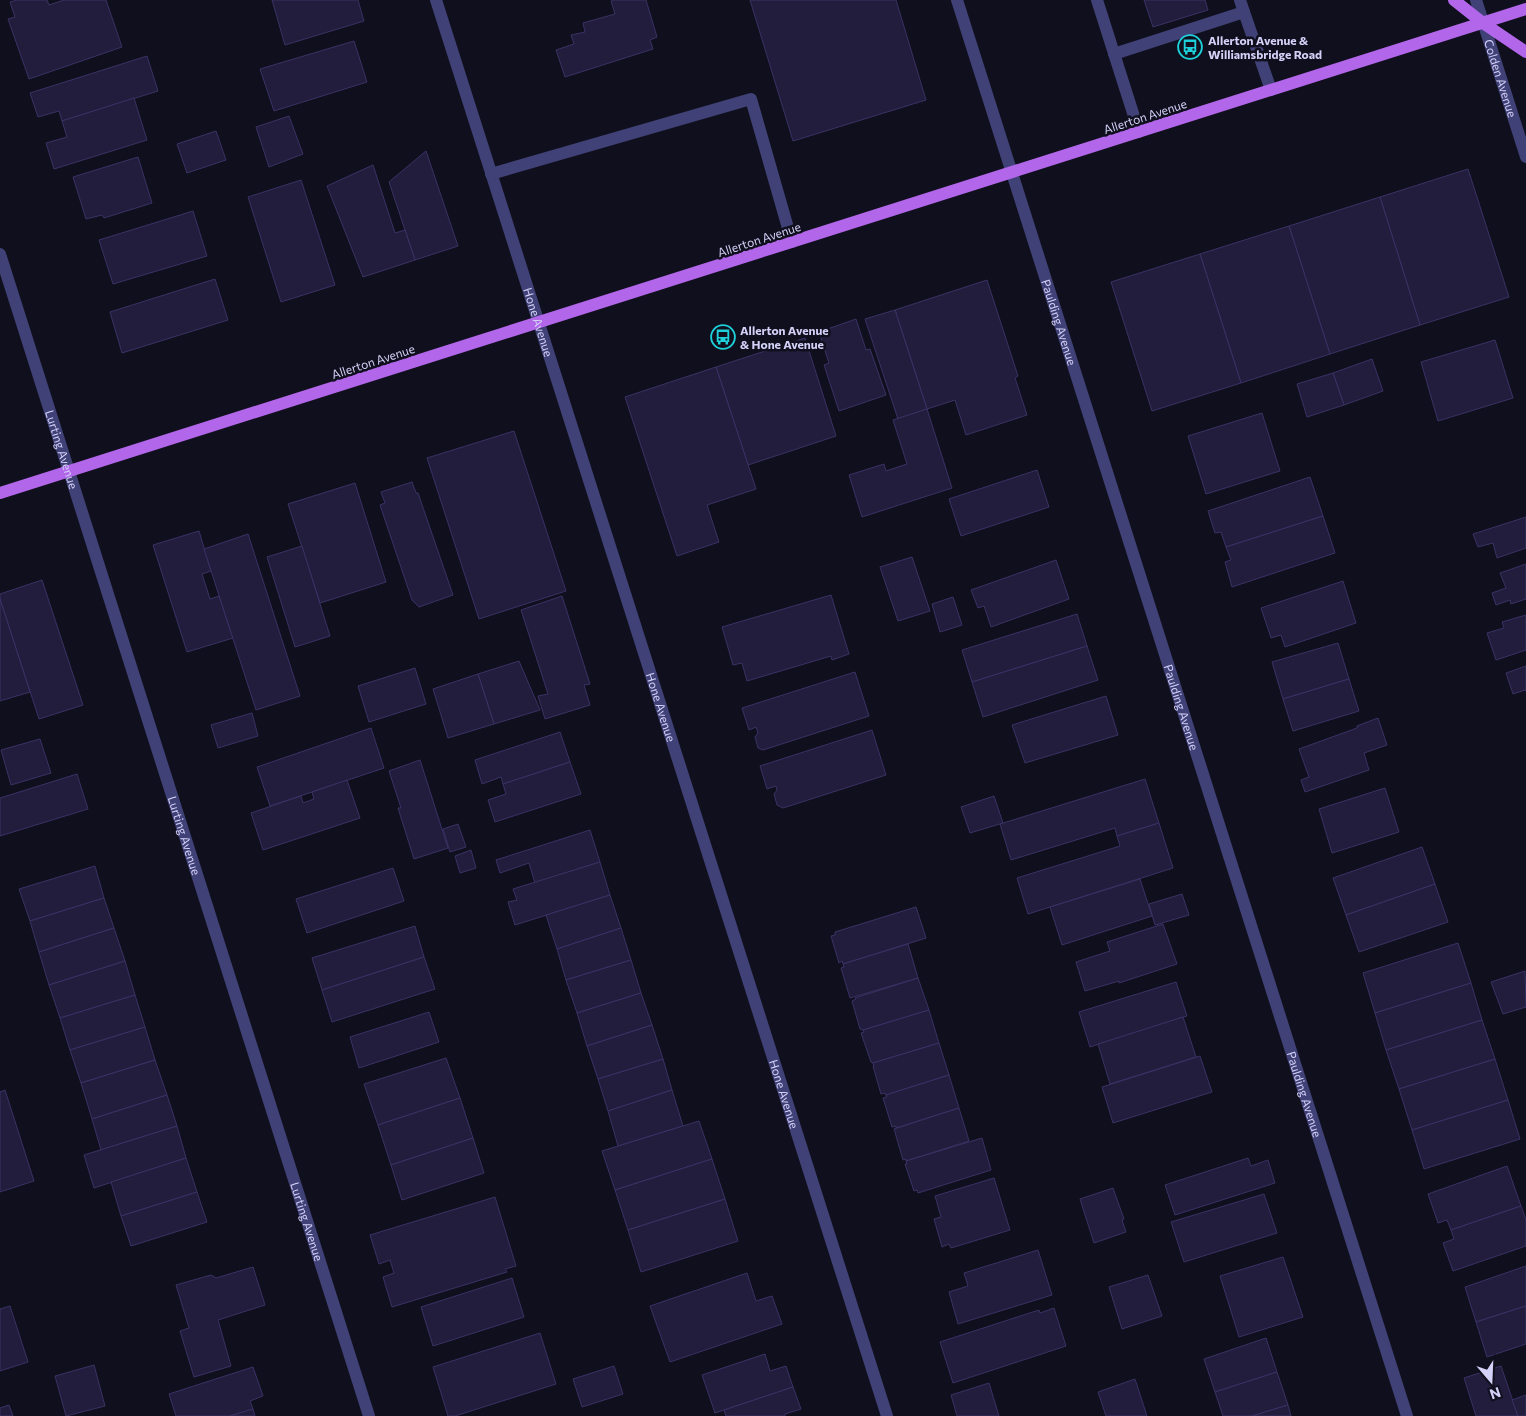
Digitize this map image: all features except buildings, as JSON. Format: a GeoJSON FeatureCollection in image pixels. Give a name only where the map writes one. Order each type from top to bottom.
{"type":"FeatureCollection","features":[{"type":"Feature","properties":{"kind":"main road"},"geometry":{"type":"LineString","coordinates":[[1454,0],[1483,23],[1526,52]]}},
{"type":"Feature","properties":{"kind":"main road","name":"Allerton Avenue"},"geometry":{"type":"LineString","coordinates":[[0,493],[1526,9]]}},
{"type":"Feature","properties":{"kind":"street","name":"Hone Avenue"},"geometry":{"type":"LineString","coordinates":[[436,0],[887,1416]]}},
{"type":"Feature","properties":{"kind":"street","name":"Paulding Avenue"},"geometry":{"type":"LineString","coordinates":[[957,0],[1407,1416]]}},
{"type":"Feature","properties":{"kind":"street"},"geometry":{"type":"LineString","coordinates":[[1097,0],[1139,132]]}},
{"type":"Feature","properties":{"kind":"street","name":"Colden Avenue"},"geometry":{"type":"LineString","coordinates":[[1476,0],[1526,157]]}},
{"type":"Feature","properties":{"kind":"street"},"geometry":{"type":"LineString","coordinates":[[1114,54],[1242,6],[1271,90]]}},
{"type":"Feature","properties":{"kind":"street"},"geometry":{"type":"LineString","coordinates":[[491,174],[751,99],[792,242]]}},
{"type":"Feature","properties":{"kind":"street","name":"Lurting Avenue"},"geometry":{"type":"LineString","coordinates":[[0,254],[369,1416]]}},
{"type":"Feature","properties":{"kind":"place","name":"Allerton Avenue & Williamsbridge Road"},"geometry":{"type":"Point","coordinates":[1190,47]}},
{"type":"Feature","properties":{"kind":"place","name":"Allerton Avenue & Hone Avenue"},"geometry":{"type":"Point","coordinates":[723,337]}}]}
